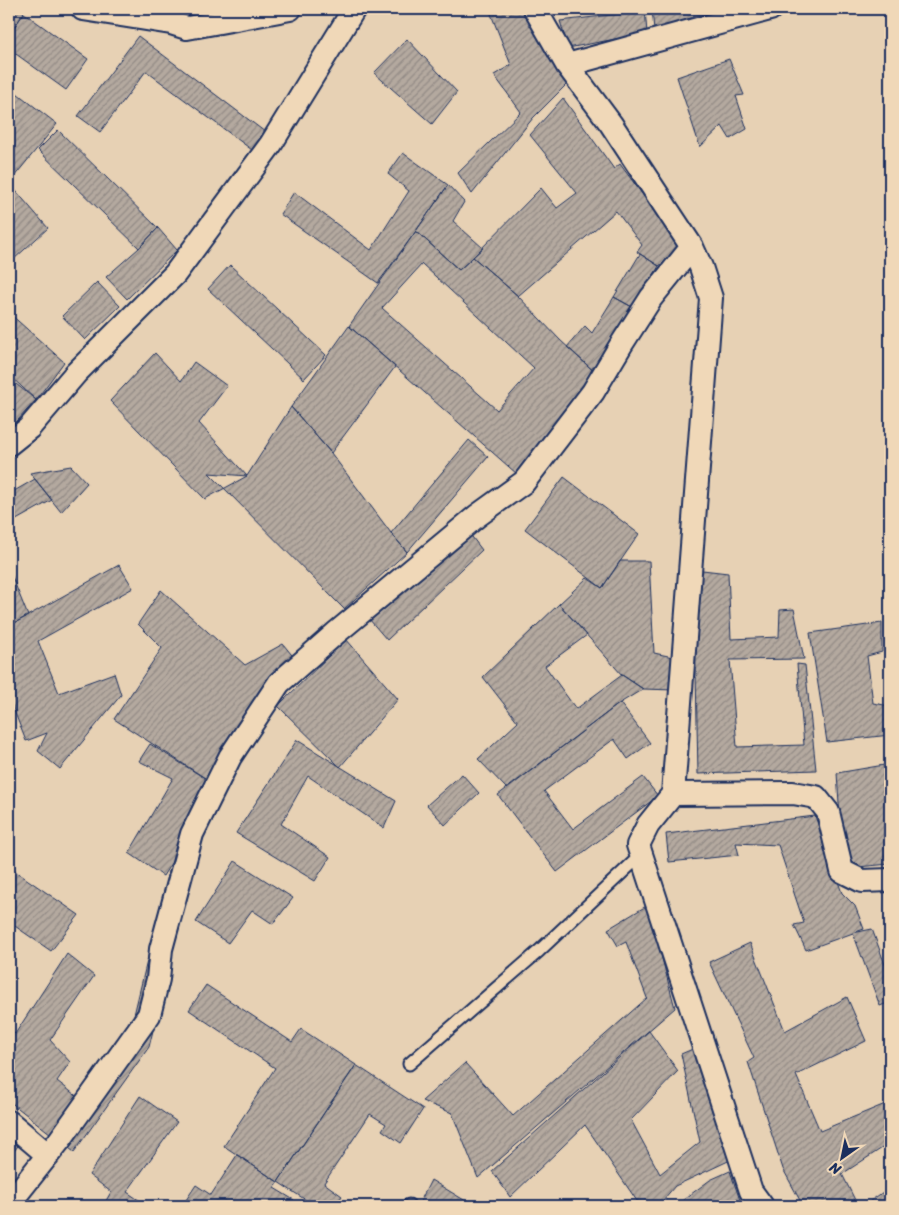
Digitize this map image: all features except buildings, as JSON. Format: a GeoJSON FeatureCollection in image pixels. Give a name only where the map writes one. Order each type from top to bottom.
{"type":"FeatureCollection","features":[{"type":"Feature","properties":{"kind":"street"},"geometry":{"type":"LineString","coordinates":[[83,9],[167,16],[187,28],[290,9]]}},
{"type":"Feature","properties":{"kind":"street"},"geometry":{"type":"LineString","coordinates":[[9,444],[30,428],[76,373],[175,274],[271,144],[354,9]]}},
{"type":"Feature","properties":{"kind":"street"},"geometry":{"type":"LineString","coordinates":[[535,9],[567,65],[611,124],[692,247],[712,298],[673,794],[648,824],[638,845],[751,1191],[762,1206]]}},
{"type":"Feature","properties":{"kind":"street"},"geometry":{"type":"LineString","coordinates":[[567,65],[770,9]]}},
{"type":"Feature","properties":{"kind":"street"},"geometry":{"type":"LineString","coordinates":[[9,1204],[60,1141],[149,1015],[158,979],[161,949],[192,834],[230,757],[279,684],[336,633],[470,522],[524,482],[593,392],[651,298],[692,247]]}},
{"type":"Feature","properties":{"kind":"street"},"geometry":{"type":"LineString","coordinates":[[673,794],[793,792],[816,797],[828,812],[842,871],[862,882],[890,880]]}},
{"type":"Feature","properties":{"kind":"street"},"geometry":{"type":"LineString","coordinates":[[9,1122],[48,1155]]}},
{"type":"Feature","properties":{"kind":"lane"},"geometry":{"type":"LineString","coordinates":[[409,1064],[539,951],[642,855]]}}]}
